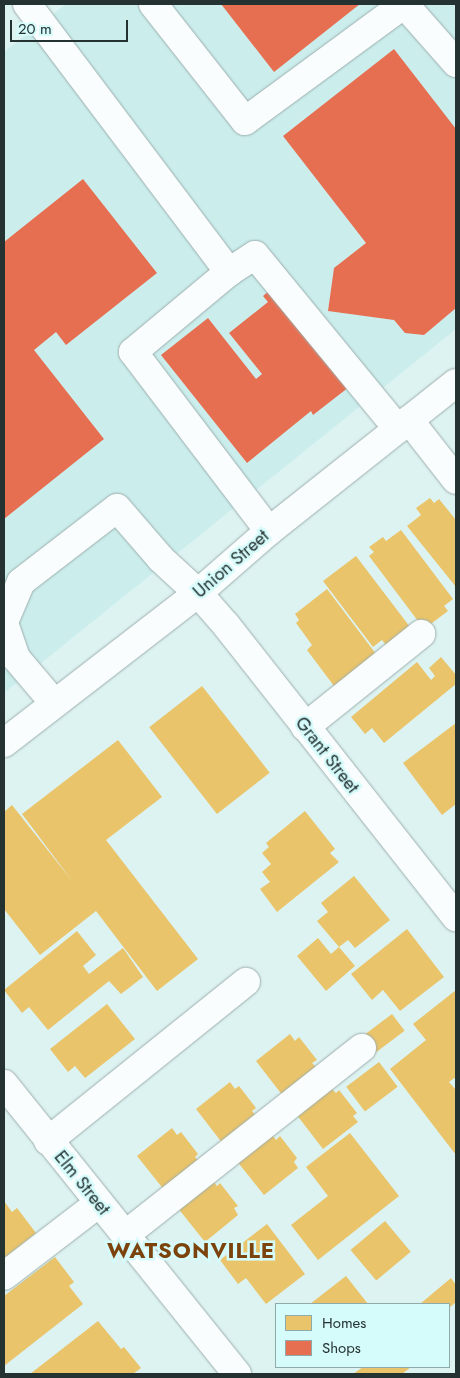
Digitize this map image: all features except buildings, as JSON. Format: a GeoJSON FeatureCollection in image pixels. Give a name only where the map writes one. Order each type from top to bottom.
{"type":"FeatureCollection","features":[{"type":"Feature","properties":{"kind":"street"},"geometry":{"type":"LineString","coordinates":[[27,4],[229,272]]}},
{"type":"Feature","properties":{"kind":"street"},"geometry":{"type":"LineString","coordinates":[[153,4],[245,120],[404,4],[456,62]]}},
{"type":"Feature","properties":{"kind":"street"},"geometry":{"type":"LineString","coordinates":[[269,531],[133,352],[229,272],[255,255],[403,424],[456,480]]}},
{"type":"Feature","properties":{"kind":"street","name":"Union Street"},"geometry":{"type":"LineString","coordinates":[[4,743],[198,593],[269,531],[456,384]]}},
{"type":"Feature","properties":{"kind":"street","name":"Grant Street"},"geometry":{"type":"LineString","coordinates":[[4,622],[22,582],[118,508],[161,559],[198,593],[456,917]]}},
{"type":"Feature","properties":{"kind":"street"},"geometry":{"type":"LineString","coordinates":[[4,622],[16,658],[54,703]]}},
{"type":"Feature","properties":{"kind":"street"},"geometry":{"type":"LineString","coordinates":[[305,727],[421,634]]}},
{"type":"Feature","properties":{"kind":"street"},"geometry":{"type":"LineString","coordinates":[[48,1141],[246,982]]}},
{"type":"Feature","properties":{"kind":"street"},"geometry":{"type":"LineString","coordinates":[[125,1235],[362,1048]]}},
{"type":"Feature","properties":{"kind":"street","name":"Elm Street"},"geometry":{"type":"LineString","coordinates":[[4,1084],[237,1374]]}},
{"type":"Feature","properties":{"kind":"street"},"geometry":{"type":"LineString","coordinates":[[4,1276],[99,1203]]}},
{"type":"Feature","properties":{"kind":"shaded area"},"geometry":{"type":"Polygon","coordinates":[[[66,4],[456,4],[456,329],[4,693],[4,52],[66,4]]]}},
{"type":"Feature","properties":{"kind":"district","name":"WATSONVILLE"},"geometry":{"type":"Point","coordinates":[191,1251]}}]}
